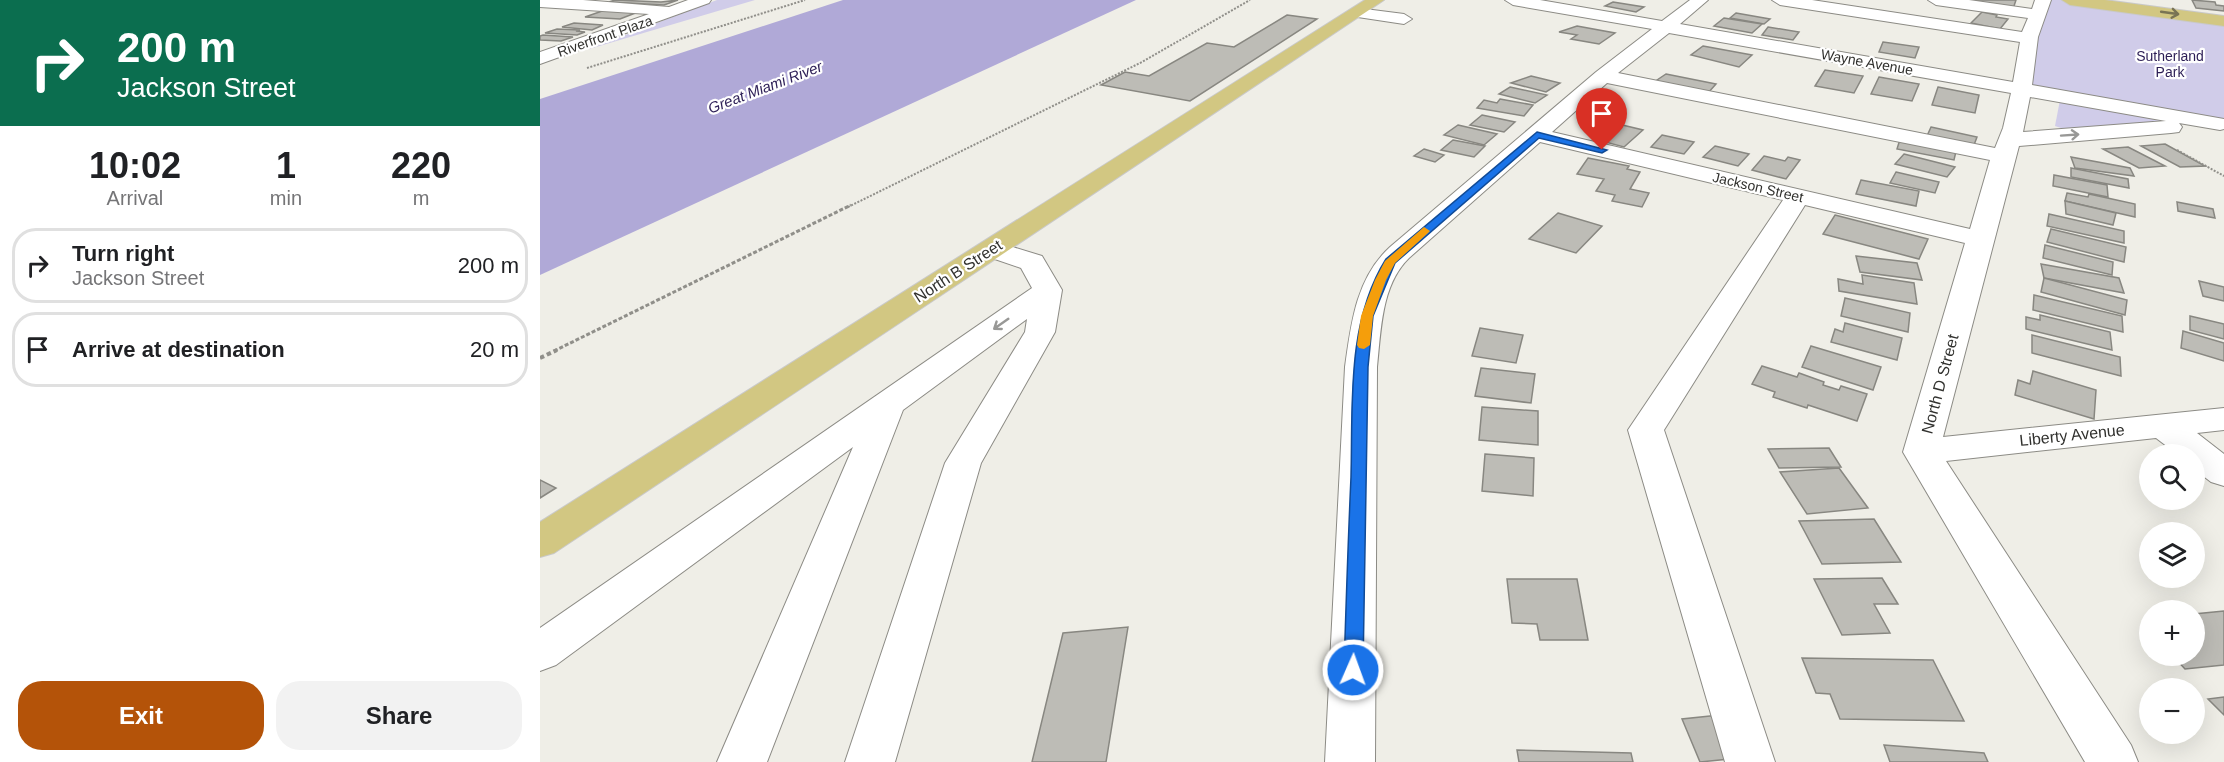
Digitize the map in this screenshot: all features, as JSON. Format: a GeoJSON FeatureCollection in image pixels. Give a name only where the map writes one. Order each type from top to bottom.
{"type":"FeatureCollection","features":[{"type":"Feature","properties":{"kind":"main road"},"geometry":{"type":"LineString","coordinates":[[2070,0],[2224,21]]}},
{"type":"Feature","properties":{"kind":"main road","name":"North B Street"},"geometry":{"type":"LineString","coordinates":[[540,542],[1366,6]]}},
{"type":"Feature","properties":{"kind":"street","name":"Riverfront Plaza"},"geometry":{"type":"LineString","coordinates":[[540,58],[703,0]]}},
{"type":"Feature","properties":{"kind":"street","name":"Wayne Avenue"},"geometry":{"type":"LineString","coordinates":[[1513,0],[2222,124]]}},
{"type":"Feature","properties":{"kind":"street"},"geometry":{"type":"LineString","coordinates":[[1350,762],[1362,417],[1361,367],[1367,316],[1381,280],[1390,261],[1604,76],[1700,0]]}},
{"type":"Feature","properties":{"kind":"street"},"geometry":{"type":"LineString","coordinates":[[1780,0],[1928,22],[2037,18]]}},
{"type":"Feature","properties":{"kind":"street"},"geometry":{"type":"LineString","coordinates":[[1928,22],[1939,0],[2037,18]]}},
{"type":"Feature","properties":{"kind":"street"},"geometry":{"type":"LineString","coordinates":[[540,2],[674,11]]}},
{"type":"Feature","properties":{"kind":"street"},"geometry":{"type":"LineString","coordinates":[[1366,6],[1404,19]]}},
{"type":"Feature","properties":{"kind":"street","name":"North D Street"},"geometry":{"type":"LineString","coordinates":[[2037,18],[2024,90],[1921,452],[2113,762]]}},
{"type":"Feature","properties":{"kind":"street","name":"Wayne Avenue"},"geometry":{"type":"LineString","coordinates":[[1604,76],[2008,148],[2222,124]]}},
{"type":"Feature","properties":{"kind":"street","name":"Jackson Street"},"geometry":{"type":"LineString","coordinates":[[1537,135],[1980,239]]}},
{"type":"Feature","properties":{"kind":"street"},"geometry":{"type":"LineString","coordinates":[[1750,762],[1646,430],[1798,197]]}},
{"type":"Feature","properties":{"kind":"street"},"geometry":{"type":"LineString","coordinates":[[870,762],[963,463],[1040,332],[1048,290],[1032,262],[993,249]]}},
{"type":"Feature","properties":{"kind":"street"},"geometry":{"type":"LineString","coordinates":[[540,652],[1048,290]]}},
{"type":"Feature","properties":{"kind":"street"},"geometry":{"type":"LineString","coordinates":[[742,762],[888,404]]}},
{"type":"Feature","properties":{"kind":"street","name":"Liberty Avenue"},"geometry":{"type":"LineString","coordinates":[[1921,452],[2224,419]]}},
{"type":"Feature","properties":{"kind":"street"},"geometry":{"type":"LineString","coordinates":[[2163,425],[2224,473]]}},
{"type":"Feature","properties":{"kind":"path"},"geometry":{"type":"LineString","coordinates":[[580,70],[805,0]]}},
{"type":"Feature","properties":{"kind":"path"},"geometry":{"type":"LineString","coordinates":[[540,358],[1142,62],[1250,0]]}},
{"type":"Feature","properties":{"kind":"path"},"geometry":{"type":"LineString","coordinates":[[2176,150],[2224,176]]}},
{"type":"Feature","properties":{"kind":"green space"},"geometry":{"type":"Polygon","coordinates":[[[717,0],[755,0],[586,50],[717,0]]]}},
{"type":"Feature","properties":{"kind":"green space","name":"Sutherland Park"},"geometry":{"type":"Polygon","coordinates":[[[2043,0],[2070,0],[2224,21],[2224,123],[2024,90],[2043,0]]]}},
{"type":"Feature","properties":{"kind":"green space"},"geometry":{"type":"Polygon","coordinates":[[[2060,100],[2170,121],[2070,131],[2055,126],[2060,100]]]}},
{"type":"Feature","properties":{"kind":"water","name":"Great Miami River"},"geometry":{"type":"Polygon","coordinates":[[[843,0],[1136,0],[540,275],[540,99],[843,0]]]}},
{"type":"Feature","properties":{"kind":"building"},"geometry":{"type":"Polygon","coordinates":[[[615,0],[661,2],[678,0],[664,5],[609,2],[615,0]]]}},
{"type":"Feature","properties":{"kind":"building"},"geometry":{"type":"Polygon","coordinates":[[[1949,0],[2016,0],[2013,9],[1949,0]]]}},
{"type":"Feature","properties":{"kind":"building"},"geometry":{"type":"Polygon","coordinates":[[[2192,0],[2215,2],[2216,5],[2224,6],[2224,11],[2196,8],[2192,0]]]}},
{"type":"Feature","properties":{"kind":"building"},"geometry":{"type":"Polygon","coordinates":[[[1613,2],[1644,7],[1636,12],[1605,6],[1613,2]]]}},
{"type":"Feature","properties":{"kind":"building"},"geometry":{"type":"Polygon","coordinates":[[[605,10],[638,12],[620,19],[585,17],[605,10]]]}},
{"type":"Feature","properties":{"kind":"building"},"geometry":{"type":"Polygon","coordinates":[[[1982,12],[2008,19],[2000,29],[1971,23],[1982,12]]]}},
{"type":"Feature","properties":{"kind":"building"},"geometry":{"type":"Polygon","coordinates":[[[1736,13],[1770,19],[1764,24],[1730,18],[1736,13]]]}},
{"type":"Feature","properties":{"kind":"building"},"geometry":{"type":"Polygon","coordinates":[[[1287,15],[1317,19],[1190,101],[1101,85],[1125,72],[1149,76],[1207,43],[1234,47],[1287,15]]]}},
{"type":"Feature","properties":{"kind":"building"},"geometry":{"type":"Polygon","coordinates":[[[1724,18],[1762,24],[1752,33],[1714,26],[1724,18]]]}},
{"type":"Feature","properties":{"kind":"building"},"geometry":{"type":"Polygon","coordinates":[[[574,23],[603,25],[592,30],[562,27],[574,23]]]}},
{"type":"Feature","properties":{"kind":"building"},"geometry":{"type":"Polygon","coordinates":[[[1577,26],[1615,33],[1599,44],[1571,39],[1577,35],[1559,32],[1577,26]]]}},
{"type":"Feature","properties":{"kind":"building"},"geometry":{"type":"Polygon","coordinates":[[[1768,27],[1799,32],[1793,40],[1762,35],[1768,27]]]}},
{"type":"Feature","properties":{"kind":"building"},"geometry":{"type":"Polygon","coordinates":[[[557,29],[585,32],[577,35],[545,33],[557,29]]]}},
{"type":"Feature","properties":{"kind":"building"},"geometry":{"type":"Polygon","coordinates":[[[540,36],[573,37],[561,41],[540,40],[540,36]]]}},
{"type":"Feature","properties":{"kind":"building"},"geometry":{"type":"Polygon","coordinates":[[[1883,42],[1919,47],[1915,58],[1879,52],[1883,42]]]}},
{"type":"Feature","properties":{"kind":"building"},"geometry":{"type":"Polygon","coordinates":[[[1703,46],[1752,55],[1739,67],[1691,55],[1703,46]]]}},
{"type":"Feature","properties":{"kind":"building"},"geometry":{"type":"Polygon","coordinates":[[[1825,70],[1863,76],[1854,93],[1815,86],[1825,70]]]}},
{"type":"Feature","properties":{"kind":"building"},"geometry":{"type":"Polygon","coordinates":[[[1666,74],[1716,84],[1708,93],[1654,82],[1666,74]]]}},
{"type":"Feature","properties":{"kind":"building"},"geometry":{"type":"Polygon","coordinates":[[[1531,76],[1560,83],[1546,92],[1511,83],[1531,76]]]}},
{"type":"Feature","properties":{"kind":"building"},"geometry":{"type":"Polygon","coordinates":[[[1879,77],[1919,84],[1912,101],[1871,94],[1879,77]]]}},
{"type":"Feature","properties":{"kind":"building"},"geometry":{"type":"Polygon","coordinates":[[[1510,87],[1547,95],[1535,103],[1499,94],[1510,87]]]}},
{"type":"Feature","properties":{"kind":"building"},"geometry":{"type":"Polygon","coordinates":[[[1938,87],[1979,95],[1975,113],[1932,105],[1938,87]]]}},
{"type":"Feature","properties":{"kind":"building"},"geometry":{"type":"Polygon","coordinates":[[[1500,99],[1533,105],[1524,116],[1477,108],[1484,100],[1497,103],[1500,99]]]}},
{"type":"Feature","properties":{"kind":"building"},"geometry":{"type":"Polygon","coordinates":[[[1482,115],[1515,122],[1504,132],[1470,125],[1482,115]]]}},
{"type":"Feature","properties":{"kind":"building"},"geometry":{"type":"Polygon","coordinates":[[[1614,123],[1643,130],[1624,147],[1594,139],[1614,123]]]}},
{"type":"Feature","properties":{"kind":"building"},"geometry":{"type":"Polygon","coordinates":[[[1458,125],[1497,134],[1484,145],[1444,135],[1458,125]]]}},
{"type":"Feature","properties":{"kind":"building"},"geometry":{"type":"Polygon","coordinates":[[[1931,127],[1977,137],[1974,145],[1927,136],[1931,127]]]}},
{"type":"Feature","properties":{"kind":"building"},"geometry":{"type":"Polygon","coordinates":[[[1662,135],[1694,142],[1684,154],[1651,147],[1662,135]]]}},
{"type":"Feature","properties":{"kind":"building"},"geometry":{"type":"Polygon","coordinates":[[[1901,136],[1957,147],[1954,160],[1897,149],[1901,136]]]}},
{"type":"Feature","properties":{"kind":"building"},"geometry":{"type":"Polygon","coordinates":[[[1453,140],[1485,146],[1474,157],[1441,150],[1453,140]]]}},
{"type":"Feature","properties":{"kind":"building"},"geometry":{"type":"Polygon","coordinates":[[[2165,144],[2205,166],[2180,167],[2141,146],[2165,144]]]}},
{"type":"Feature","properties":{"kind":"building"},"geometry":{"type":"Polygon","coordinates":[[[1715,146],[1749,154],[1738,166],[1703,157],[1715,146]]]}},
{"type":"Feature","properties":{"kind":"building"},"geometry":{"type":"Polygon","coordinates":[[[2128,147],[2165,166],[2139,168],[2103,149],[2128,147]]]}},
{"type":"Feature","properties":{"kind":"building"},"geometry":{"type":"Polygon","coordinates":[[[1424,149],[1444,155],[1435,162],[1414,156],[1424,149]]]}},
{"type":"Feature","properties":{"kind":"building"},"geometry":{"type":"Polygon","coordinates":[[[1904,154],[1955,167],[1947,177],[1895,164],[1904,154]]]}},
{"type":"Feature","properties":{"kind":"building"},"geometry":{"type":"Polygon","coordinates":[[[1764,156],[1785,161],[1788,157],[1800,160],[1786,179],[1752,170],[1764,156]]]}},
{"type":"Feature","properties":{"kind":"building"},"geometry":{"type":"Polygon","coordinates":[[[2071,157],[2130,168],[2134,176],[2075,168],[2071,157]]]}},
{"type":"Feature","properties":{"kind":"building"},"geometry":{"type":"Polygon","coordinates":[[[1588,158],[1629,166],[1627,169],[1640,172],[1630,189],[1649,193],[1642,207],[1612,201],[1615,195],[1596,191],[1604,179],[1577,174],[1588,158]]]}},
{"type":"Feature","properties":{"kind":"building"},"geometry":{"type":"Polygon","coordinates":[[[2071,168],[2128,179],[2129,188],[2071,177],[2071,168]]]}},
{"type":"Feature","properties":{"kind":"building"},"geometry":{"type":"Polygon","coordinates":[[[1896,172],[1939,182],[1935,193],[1890,183],[1896,172]]]}},
{"type":"Feature","properties":{"kind":"building"},"geometry":{"type":"Polygon","coordinates":[[[2054,175],[2107,185],[2108,197],[2053,186],[2054,175]]]}},
{"type":"Feature","properties":{"kind":"building"},"geometry":{"type":"Polygon","coordinates":[[[1861,180],[1919,191],[1916,206],[1856,194],[1861,180]]]}},
{"type":"Feature","properties":{"kind":"building"},"geometry":{"type":"Polygon","coordinates":[[[2067,193],[2088,197],[2089,194],[2135,204],[2135,217],[2065,201],[2067,193]]]}},
{"type":"Feature","properties":{"kind":"building"},"geometry":{"type":"Polygon","coordinates":[[[2065,201],[2116,213],[2113,225],[2066,214],[2065,201]]]}},
{"type":"Feature","properties":{"kind":"building"},"geometry":{"type":"Polygon","coordinates":[[[2177,202],[2213,209],[2215,218],[2178,211],[2177,202]]]}},
{"type":"Feature","properties":{"kind":"building"},"geometry":{"type":"Polygon","coordinates":[[[1558,213],[1602,226],[1576,253],[1529,239],[1558,213]]]}},
{"type":"Feature","properties":{"kind":"building"},"geometry":{"type":"Polygon","coordinates":[[[2049,214],[2124,231],[2124,243],[2047,226],[2049,214]]]}},
{"type":"Feature","properties":{"kind":"building"},"geometry":{"type":"Polygon","coordinates":[[[1835,215],[1928,239],[1919,259],[1823,234],[1835,215]]]}},
{"type":"Feature","properties":{"kind":"building"},"geometry":{"type":"Polygon","coordinates":[[[2051,229],[2126,247],[2124,262],[2047,242],[2051,229]]]}},
{"type":"Feature","properties":{"kind":"building"},"geometry":{"type":"Polygon","coordinates":[[[2045,245],[2113,262],[2112,275],[2043,258],[2045,245]]]}},
{"type":"Feature","properties":{"kind":"building"},"geometry":{"type":"Polygon","coordinates":[[[1856,256],[1917,263],[1922,280],[1860,272],[1856,256]]]}},
{"type":"Feature","properties":{"kind":"building"},"geometry":{"type":"Polygon","coordinates":[[[2041,264],[2119,278],[2124,293],[2044,278],[2041,264]]]}},
{"type":"Feature","properties":{"kind":"building"},"geometry":{"type":"Polygon","coordinates":[[[1862,275],[1914,283],[1917,304],[1839,291],[1838,279],[1863,284],[1862,275]]]}},
{"type":"Feature","properties":{"kind":"building"},"geometry":{"type":"Polygon","coordinates":[[[2044,278],[2127,300],[2125,315],[2041,292],[2044,278]]]}},
{"type":"Feature","properties":{"kind":"building"},"geometry":{"type":"Polygon","coordinates":[[[2199,281],[2224,287],[2224,301],[2203,296],[2199,281]]]}},
{"type":"Feature","properties":{"kind":"building"},"geometry":{"type":"Polygon","coordinates":[[[2034,295],[2122,316],[2123,332],[2033,310],[2034,295]]]}},
{"type":"Feature","properties":{"kind":"building"},"geometry":{"type":"Polygon","coordinates":[[[1845,298],[1910,313],[1908,332],[1841,316],[1845,298]]]}},
{"type":"Feature","properties":{"kind":"building"},"geometry":{"type":"Polygon","coordinates":[[[2040,315],[2110,332],[2112,350],[2026,329],[2026,317],[2040,320],[2040,315]]]}},
{"type":"Feature","properties":{"kind":"building"},"geometry":{"type":"Polygon","coordinates":[[[2190,316],[2224,324],[2224,339],[2190,330],[2190,316]]]}},
{"type":"Feature","properties":{"kind":"building"},"geometry":{"type":"Polygon","coordinates":[[[1845,323],[1902,338],[1897,360],[1831,342],[1835,329],[1843,332],[1845,323]]]}},
{"type":"Feature","properties":{"kind":"building"},"geometry":{"type":"Polygon","coordinates":[[[1480,328],[1523,335],[1516,363],[1472,356],[1480,328]]]}},
{"type":"Feature","properties":{"kind":"building"},"geometry":{"type":"Polygon","coordinates":[[[2183,331],[2224,343],[2224,361],[2181,348],[2183,331]]]}},
{"type":"Feature","properties":{"kind":"building"},"geometry":{"type":"Polygon","coordinates":[[[2032,335],[2120,357],[2121,376],[2032,353],[2032,335]]]}},
{"type":"Feature","properties":{"kind":"building"},"geometry":{"type":"Polygon","coordinates":[[[1811,346],[1881,367],[1873,390],[1802,367],[1811,346]]]}},
{"type":"Feature","properties":{"kind":"building"},"geometry":{"type":"Polygon","coordinates":[[[1762,366],[1797,377],[1799,373],[1839,390],[1841,386],[1867,394],[1857,421],[1808,405],[1807,408],[1773,397],[1775,392],[1752,384],[1762,366]]]}},
{"type":"Feature","properties":{"kind":"building"},"geometry":{"type":"Polygon","coordinates":[[[1481,368],[1535,374],[1531,403],[1475,396],[1481,368]]]}},
{"type":"Feature","properties":{"kind":"building"},"geometry":{"type":"Polygon","coordinates":[[[2033,371],[2096,390],[2094,419],[2015,395],[2018,380],[2030,384],[2033,371]]]}},
{"type":"Feature","properties":{"kind":"building"},"geometry":{"type":"Polygon","coordinates":[[[1482,407],[1538,411],[1538,445],[1479,440],[1482,407]]]}},
{"type":"Feature","properties":{"kind":"building"},"geometry":{"type":"Polygon","coordinates":[[[1829,448],[1841,467],[1779,468],[1768,449],[1829,448]]]}},
{"type":"Feature","properties":{"kind":"building"},"geometry":{"type":"Polygon","coordinates":[[[1485,454],[1534,458],[1533,496],[1482,491],[1485,454]]]}},
{"type":"Feature","properties":{"kind":"building"},"geometry":{"type":"Polygon","coordinates":[[[1839,468],[1868,508],[1807,514],[1780,472],[1839,468]]]}},
{"type":"Feature","properties":{"kind":"building"},"geometry":{"type":"Polygon","coordinates":[[[540,480],[556,488],[540,498],[540,480]]]}},
{"type":"Feature","properties":{"kind":"building"},"geometry":{"type":"Polygon","coordinates":[[[1874,519],[1901,562],[1822,564],[1799,521],[1874,519]]]}},
{"type":"Feature","properties":{"kind":"building"},"geometry":{"type":"Polygon","coordinates":[[[1882,578],[1898,604],[1874,604],[1890,633],[1842,635],[1814,579],[1882,578]]]}},
{"type":"Feature","properties":{"kind":"building"},"geometry":{"type":"Polygon","coordinates":[[[1507,579],[1577,579],[1588,640],[1540,640],[1537,624],[1512,623],[1507,579]]]}},
{"type":"Feature","properties":{"kind":"building"},"geometry":{"type":"Polygon","coordinates":[[[2224,611],[2224,665],[2185,669],[2182,666],[2205,666],[2205,613],[2224,611]]]}},
{"type":"Feature","properties":{"kind":"building"},"geometry":{"type":"Polygon","coordinates":[[[1128,627],[1106,762],[1032,762],[1063,633],[1128,627]]]}},
{"type":"Feature","properties":{"kind":"building"},"geometry":{"type":"Polygon","coordinates":[[[1802,658],[1933,660],[1964,721],[1840,719],[1830,694],[1816,693],[1802,658]]]}},
{"type":"Feature","properties":{"kind":"building"},"geometry":{"type":"Polygon","coordinates":[[[2224,697],[2224,715],[2208,699],[2224,697]]]}},
{"type":"Feature","properties":{"kind":"building"},"geometry":{"type":"Polygon","coordinates":[[[1729,714],[1749,757],[1700,762],[1682,719],[1729,714]]]}},
{"type":"Feature","properties":{"kind":"building"},"geometry":{"type":"Polygon","coordinates":[[[1884,745],[1984,753],[1988,762],[1890,762],[1884,745]]]}},
{"type":"Feature","properties":{"kind":"building"},"geometry":{"type":"Polygon","coordinates":[[[1517,750],[1631,753],[1633,762],[1519,762],[1517,750]]]}},
{"type":"Feature","properties":{"kind":"slow traffic"},"geometry":{"type":"LineString","coordinates":[[1364,345],[1367,316],[1390,261],[1424,231]]}},
{"type":"Feature","properties":{"kind":"route"},"geometry":{"type":"LineString","coordinates":[[1353,670],[1362,417],[1361,367],[1367,316],[1390,261],[1537,135],[1602,150]]}}]}
